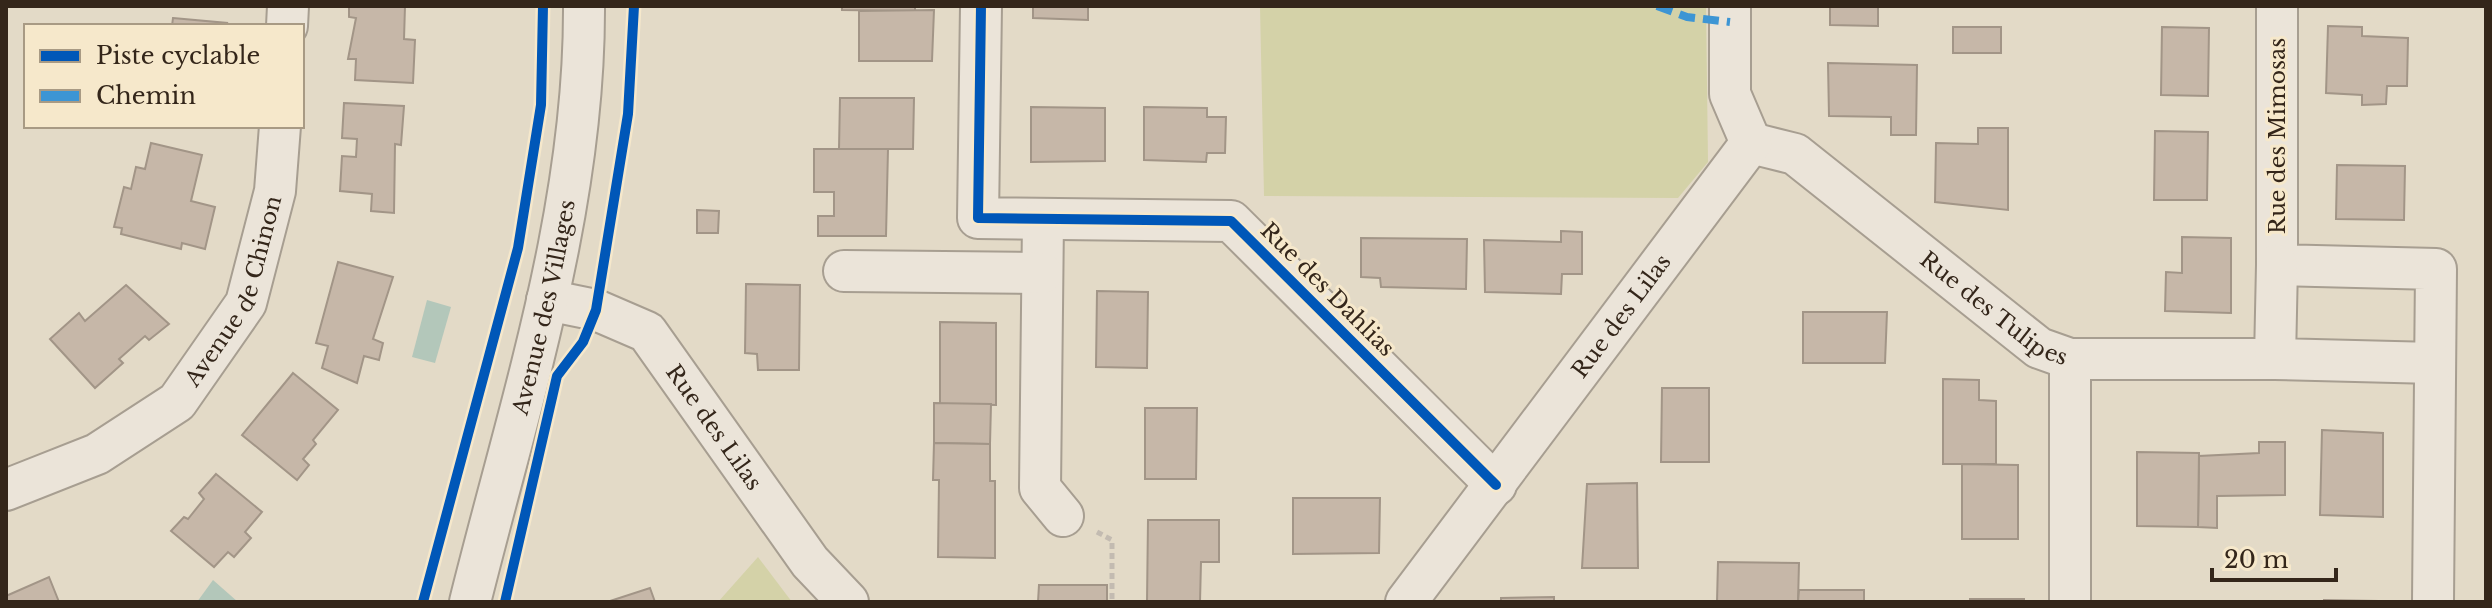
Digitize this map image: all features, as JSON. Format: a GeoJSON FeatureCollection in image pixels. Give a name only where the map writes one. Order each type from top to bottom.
{"type":"FeatureCollection","features":[{"type":"Feature","properties":{"kind":"street","name":"Avenue des Villages"},"geometry":{"type":"LineString","coordinates":[[470,602],[547,300],[575,167],[584,6]]}},
{"type":"Feature","properties":{"kind":"street","name":"Rue des Dahlias"},"geometry":{"type":"LineString","coordinates":[[981,6],[978,218],[1231,221],[1496,485]]}},
{"type":"Feature","properties":{"kind":"street"},"geometry":{"type":"LineString","coordinates":[[1730,6],[1730,94],[1751,143]]}},
{"type":"Feature","properties":{"kind":"street","name":"Rue des Mimosas"},"geometry":{"type":"LineString","coordinates":[[2275,359],[2277,6]]}},
{"type":"Feature","properties":{"kind":"street","name":"Avenue de Chinon"},"geometry":{"type":"LineString","coordinates":[[6,490],[97,454],[177,402],[246,303],[275,191],[280,128]]}},
{"type":"Feature","properties":{"kind":"street","name":"Rue des Lilas"},"geometry":{"type":"LineString","coordinates":[[1406,602],[1751,143]]}},
{"type":"Feature","properties":{"kind":"street","name":"Rue des Tulipes"},"geometry":{"type":"LineString","coordinates":[[1751,143],[1795,154],[2039,348],[2070,359],[2275,359]]}},
{"type":"Feature","properties":{"kind":"street"},"geometry":{"type":"LineString","coordinates":[[1043,220],[1040,488],[1063,516]]}},
{"type":"Feature","properties":{"kind":"street","name":"Rue des Mimosas"},"geometry":{"type":"LineString","coordinates":[[2277,265],[2436,269],[2433,602]]}},
{"type":"Feature","properties":{"kind":"street"},"geometry":{"type":"LineString","coordinates":[[844,271],[1042,278]]}},
{"type":"Feature","properties":{"kind":"street","name":"Rue des Lilas"},"geometry":{"type":"LineString","coordinates":[[547,300],[596,310],[647,332],[810,562],[848,602]]}},
{"type":"Feature","properties":{"kind":"street"},"geometry":{"type":"LineString","coordinates":[[2070,359],[2070,602]]}},
{"type":"Feature","properties":{"kind":"street"},"geometry":{"type":"LineString","coordinates":[[2275,359],[2434,363]]}},
{"type":"Feature","properties":{"kind":"path"},"geometry":{"type":"LineString","coordinates":[[1063,516],[1112,540],[1112,602]]}},
{"type":"Feature","properties":{"kind":"shaded area"},"geometry":{"type":"Polygon","coordinates":[[[1260,6],[1706,6],[1708,162],[1678,198],[1264,196],[1260,6]]]}},
{"type":"Feature","properties":{"kind":"shaded area"},"geometry":{"type":"Polygon","coordinates":[[[427,300],[451,307],[435,363],[412,357],[427,300]]]}},
{"type":"Feature","properties":{"kind":"shaded area"},"geometry":{"type":"Polygon","coordinates":[[[758,557],[792,602],[718,602],[758,557]]]}},
{"type":"Feature","properties":{"kind":"shaded area"},"geometry":{"type":"Polygon","coordinates":[[[213,580],[238,602],[197,602],[213,580]]]}},
{"type":"Feature","properties":{"kind":"building"},"geometry":{"type":"Polygon","coordinates":[[[349,6],[405,6],[404,39],[415,40],[413,83],[355,80],[356,59],[348,59],[356,18],[349,17],[349,6]]]}},
{"type":"Feature","properties":{"kind":"building"},"geometry":{"type":"Polygon","coordinates":[[[842,6],[915,6],[915,11],[842,10],[842,6]]]}},
{"type":"Feature","properties":{"kind":"building"},"geometry":{"type":"Polygon","coordinates":[[[1033,6],[1088,6],[1088,20],[1033,18],[1033,6]]]}},
{"type":"Feature","properties":{"kind":"building"},"geometry":{"type":"Polygon","coordinates":[[[1830,6],[1878,6],[1878,26],[1830,25],[1830,6]]]}},
{"type":"Feature","properties":{"kind":"building"},"geometry":{"type":"Polygon","coordinates":[[[934,10],[932,61],[859,61],[859,11],[934,10]]]}},
{"type":"Feature","properties":{"kind":"building"},"geometry":{"type":"Polygon","coordinates":[[[173,18],[227,23],[227,24],[172,24],[173,18]]]}},
{"type":"Feature","properties":{"kind":"building"},"geometry":{"type":"Polygon","coordinates":[[[2328,26],[2362,27],[2362,36],[2408,38],[2407,86],[2387,86],[2386,104],[2362,105],[2362,95],[2326,93],[2328,26]]]}},
{"type":"Feature","properties":{"kind":"building"},"geometry":{"type":"Polygon","coordinates":[[[1953,27],[2001,27],[2001,53],[1953,53],[1953,27]]]}},
{"type":"Feature","properties":{"kind":"building"},"geometry":{"type":"Polygon","coordinates":[[[2162,27],[2209,28],[2208,96],[2161,95],[2162,27]]]}},
{"type":"Feature","properties":{"kind":"building"},"geometry":{"type":"Polygon","coordinates":[[[1828,63],[1917,65],[1916,135],[1891,135],[1891,117],[1829,116],[1828,63]]]}},
{"type":"Feature","properties":{"kind":"building"},"geometry":{"type":"Polygon","coordinates":[[[840,98],[914,98],[913,149],[839,149],[840,98]]]}},
{"type":"Feature","properties":{"kind":"building"},"geometry":{"type":"Polygon","coordinates":[[[344,103],[404,106],[401,145],[395,144],[394,213],[371,211],[372,194],[340,191],[342,156],[356,157],[357,139],[342,138],[344,103]]]}},
{"type":"Feature","properties":{"kind":"building"},"geometry":{"type":"Polygon","coordinates":[[[1031,107],[1105,108],[1105,161],[1031,162],[1031,107]]]}},
{"type":"Feature","properties":{"kind":"building"},"geometry":{"type":"Polygon","coordinates":[[[1144,107],[1207,108],[1207,117],[1226,117],[1225,153],[1207,153],[1206,162],[1144,160],[1144,107]]]}},
{"type":"Feature","properties":{"kind":"building"},"geometry":{"type":"Polygon","coordinates":[[[1978,128],[2008,128],[2008,210],[1935,202],[1936,143],[1978,144],[1978,128]]]}},
{"type":"Feature","properties":{"kind":"building"},"geometry":{"type":"Polygon","coordinates":[[[2155,131],[2208,132],[2207,200],[2154,200],[2155,131]]]}},
{"type":"Feature","properties":{"kind":"building"},"geometry":{"type":"Polygon","coordinates":[[[151,143],[202,155],[191,201],[215,207],[205,249],[182,243],[181,249],[121,234],[122,228],[114,227],[124,187],[131,189],[136,167],[145,169],[151,143]]]}},
{"type":"Feature","properties":{"kind":"building"},"geometry":{"type":"Polygon","coordinates":[[[814,149],[888,149],[886,236],[818,236],[818,216],[834,216],[834,192],[814,192],[814,149]]]}},
{"type":"Feature","properties":{"kind":"building"},"geometry":{"type":"Polygon","coordinates":[[[2337,165],[2405,166],[2404,220],[2336,219],[2337,165]]]}},
{"type":"Feature","properties":{"kind":"building"},"geometry":{"type":"Polygon","coordinates":[[[697,210],[719,211],[718,233],[697,233],[697,210]]]}},
{"type":"Feature","properties":{"kind":"building"},"geometry":{"type":"Polygon","coordinates":[[[1561,231],[1582,232],[1582,274],[1562,274],[1561,294],[1485,292],[1484,240],[1561,242],[1561,231]]]}},
{"type":"Feature","properties":{"kind":"building"},"geometry":{"type":"Polygon","coordinates":[[[2182,237],[2231,238],[2231,313],[2165,311],[2166,272],[2182,273],[2182,237]]]}},
{"type":"Feature","properties":{"kind":"building"},"geometry":{"type":"Polygon","coordinates":[[[1361,238],[1467,239],[1466,289],[1381,287],[1380,278],[1361,277],[1361,238]]]}},
{"type":"Feature","properties":{"kind":"building"},"geometry":{"type":"Polygon","coordinates":[[[338,262],[393,277],[373,339],[383,343],[379,360],[364,356],[357,383],[322,368],[328,346],[316,343],[338,262]]]}},
{"type":"Feature","properties":{"kind":"building"},"geometry":{"type":"Polygon","coordinates":[[[746,284],[800,285],[799,370],[758,370],[757,354],[745,353],[746,284]]]}},
{"type":"Feature","properties":{"kind":"building"},"geometry":{"type":"Polygon","coordinates":[[[126,285],[169,324],[149,340],[145,336],[119,359],[123,363],[95,388],[50,339],[79,313],[85,321],[126,285]]]}},
{"type":"Feature","properties":{"kind":"building"},"geometry":{"type":"Polygon","coordinates":[[[1097,291],[1148,292],[1147,368],[1096,367],[1097,291]]]}},
{"type":"Feature","properties":{"kind":"building"},"geometry":{"type":"Polygon","coordinates":[[[1803,312],[1887,312],[1885,363],[1803,363],[1803,312]]]}},
{"type":"Feature","properties":{"kind":"building"},"geometry":{"type":"Polygon","coordinates":[[[940,322],[996,323],[996,405],[940,404],[940,322]]]}},
{"type":"Feature","properties":{"kind":"building"},"geometry":{"type":"Polygon","coordinates":[[[293,373],[338,410],[313,440],[316,444],[303,459],[309,465],[297,480],[242,435],[293,373]]]}},
{"type":"Feature","properties":{"kind":"building"},"geometry":{"type":"Polygon","coordinates":[[[1943,379],[1979,380],[1979,400],[1996,401],[1996,464],[1943,464],[1943,379]]]}},
{"type":"Feature","properties":{"kind":"building"},"geometry":{"type":"Polygon","coordinates":[[[1662,388],[1709,388],[1709,462],[1661,462],[1662,388]]]}},
{"type":"Feature","properties":{"kind":"building"},"geometry":{"type":"Polygon","coordinates":[[[934,403],[991,404],[990,444],[934,443],[934,403]]]}},
{"type":"Feature","properties":{"kind":"building"},"geometry":{"type":"Polygon","coordinates":[[[1145,408],[1197,408],[1196,479],[1145,479],[1145,408]]]}},
{"type":"Feature","properties":{"kind":"building"},"geometry":{"type":"Polygon","coordinates":[[[2322,430],[2383,433],[2383,517],[2320,515],[2322,430]]]}},
{"type":"Feature","properties":{"kind":"building"},"geometry":{"type":"Polygon","coordinates":[[[2259,442],[2285,442],[2285,495],[2217,496],[2217,528],[2198,527],[2199,456],[2259,453],[2259,442]]]}},
{"type":"Feature","properties":{"kind":"building"},"geometry":{"type":"Polygon","coordinates":[[[934,443],[990,444],[990,481],[995,481],[995,558],[938,557],[939,480],[933,480],[934,443]]]}},
{"type":"Feature","properties":{"kind":"building"},"geometry":{"type":"Polygon","coordinates":[[[2137,452],[2199,453],[2198,527],[2137,526],[2137,452]]]}},
{"type":"Feature","properties":{"kind":"building"},"geometry":{"type":"Polygon","coordinates":[[[1962,464],[2018,465],[2018,539],[1962,539],[1962,464]]]}},
{"type":"Feature","properties":{"kind":"building"},"geometry":{"type":"Polygon","coordinates":[[[216,474],[262,512],[245,532],[251,538],[234,557],[228,552],[214,567],[171,531],[184,517],[188,519],[204,499],[199,493],[216,474]]]}},
{"type":"Feature","properties":{"kind":"building"},"geometry":{"type":"Polygon","coordinates":[[[1637,483],[1638,568],[1582,568],[1587,484],[1637,483]]]}},
{"type":"Feature","properties":{"kind":"building"},"geometry":{"type":"Polygon","coordinates":[[[1293,498],[1380,498],[1379,553],[1293,554],[1293,498]]]}},
{"type":"Feature","properties":{"kind":"building"},"geometry":{"type":"Polygon","coordinates":[[[1148,520],[1219,520],[1219,562],[1201,562],[1200,602],[1147,602],[1148,520]]]}},
{"type":"Feature","properties":{"kind":"building"},"geometry":{"type":"Polygon","coordinates":[[[1718,562],[1799,563],[1798,602],[1717,602],[1718,562]]]}},
{"type":"Feature","properties":{"kind":"building"},"geometry":{"type":"Polygon","coordinates":[[[49,577],[59,602],[6,602],[6,596],[49,577]]]}},
{"type":"Feature","properties":{"kind":"building"},"geometry":{"type":"Polygon","coordinates":[[[1039,585],[1107,585],[1107,602],[1038,602],[1039,585]]]}},
{"type":"Feature","properties":{"kind":"building"},"geometry":{"type":"Polygon","coordinates":[[[650,588],[655,602],[607,602],[650,588]]]}},
{"type":"Feature","properties":{"kind":"building"},"geometry":{"type":"Polygon","coordinates":[[[1799,590],[1864,590],[1864,602],[1798,602],[1799,590]]]}},
{"type":"Feature","properties":{"kind":"building"},"geometry":{"type":"Polygon","coordinates":[[[1554,597],[1554,602],[1501,602],[1501,598],[1554,597]]]}},
{"type":"Feature","properties":{"kind":"building"},"geometry":{"type":"Polygon","coordinates":[[[1970,599],[2024,599],[2024,602],[1970,602],[1970,599]]]}},
{"type":"Feature","properties":{"kind":"building"},"geometry":{"type":"Polygon","coordinates":[[[2378,601],[2378,602],[2324,602],[2378,601]]]}},
{"type":"Feature","properties":{"kind":"marked path"},"geometry":{"type":"LineString","coordinates":[[1657,6],[1687,17],[1730,22]]}},
{"type":"Feature","properties":{"kind":"cycle path"},"geometry":{"type":"LineString","coordinates":[[423,602],[518,248],[541,105],[543,6]]}},
{"type":"Feature","properties":{"kind":"cycle path"},"geometry":{"type":"LineString","coordinates":[[505,602],[557,376],[583,342],[596,310],[628,114],[634,6]]}},
{"type":"Feature","properties":{"kind":"cycle path"},"geometry":{"type":"LineString","coordinates":[[981,6],[978,218],[1231,221],[1496,485]]}}]}
